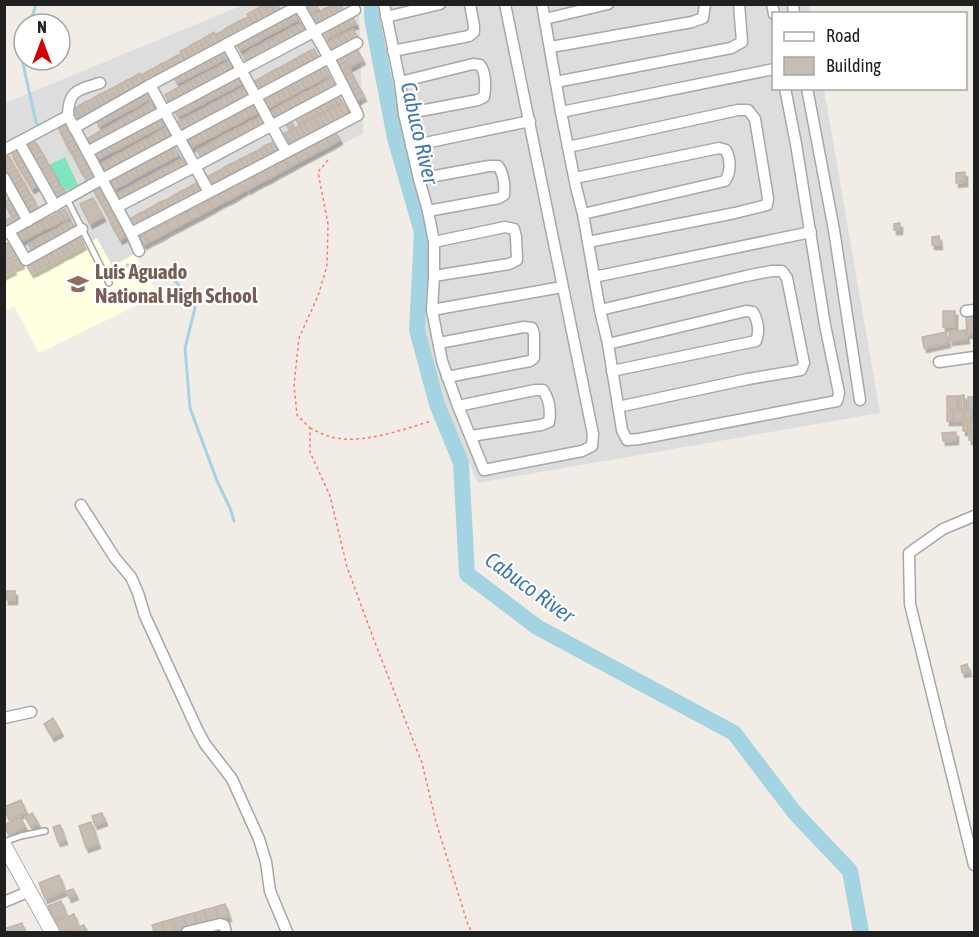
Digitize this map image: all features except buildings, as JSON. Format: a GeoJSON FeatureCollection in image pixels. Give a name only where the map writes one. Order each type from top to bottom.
{"type":"FeatureCollection","features":[{"type":"Feature","properties":{"kind":"street"},"geometry":{"type":"LineString","coordinates":[[384,4],[404,114],[434,242],[432,310],[442,361],[484,470],[582,451],[592,446],[593,434],[506,4]]}},
{"type":"Feature","properties":{"kind":"street"},"geometry":{"type":"LineString","coordinates":[[386,17],[440,4]]}},
{"type":"Feature","properties":{"kind":"street"},"geometry":{"type":"LineString","coordinates":[[393,51],[469,36],[474,32],[470,4]]}},
{"type":"Feature","properties":{"kind":"street"},"geometry":{"type":"LineString","coordinates":[[542,4],[561,112],[608,344],[622,430],[627,440],[837,401],[839,393],[825,325],[785,90]]}},
{"type":"Feature","properties":{"kind":"street"},"geometry":{"type":"LineString","coordinates":[[545,19],[608,4]]}},
{"type":"Feature","properties":{"kind":"street"},"geometry":{"type":"LineString","coordinates":[[550,47],[692,22],[704,18],[705,4]]}},
{"type":"Feature","properties":{"kind":"street"},"geometry":{"type":"LineString","coordinates":[[556,82],[731,48],[742,42],[739,4]]}},
{"type":"Feature","properties":{"kind":"street"},"geometry":{"type":"LineString","coordinates":[[74,128],[301,5],[358,115],[131,233]]}},
{"type":"Feature","properties":{"kind":"street"},"geometry":{"type":"LineString","coordinates":[[87,152],[355,10]]}},
{"type":"Feature","properties":{"kind":"street"},"geometry":{"type":"LineString","coordinates":[[82,229],[26,260],[7,233],[102,179],[357,43]]}},
{"type":"Feature","properties":{"kind":"street"},"geometry":{"type":"LineString","coordinates":[[227,44],[285,152]]}},
{"type":"Feature","properties":{"kind":"street"},"geometry":{"type":"LineString","coordinates":[[400,82],[480,64],[483,69],[486,91],[484,97],[478,100],[404,114]]}},
{"type":"Feature","properties":{"kind":"street"},"geometry":{"type":"LineString","coordinates":[[561,112],[772,69]]}},
{"type":"Feature","properties":{"kind":"street"},"geometry":{"type":"LineString","coordinates":[[100,83],[81,89],[72,96],[68,105],[68,116],[139,251]]}},
{"type":"Feature","properties":{"kind":"street"},"geometry":{"type":"LineString","coordinates":[[150,85],[209,192]]}},
{"type":"Feature","properties":{"kind":"street"},"geometry":{"type":"LineString","coordinates":[[117,207],[344,87]]}},
{"type":"Feature","properties":{"kind":"street"},"geometry":{"type":"LineString","coordinates":[[807,90],[834,230],[860,400]]}},
{"type":"Feature","properties":{"kind":"street"},"geometry":{"type":"LineString","coordinates":[[568,147],[738,110],[748,110],[755,119],[768,198],[767,205],[588,243]]}},
{"type":"Feature","properties":{"kind":"street"},"geometry":{"type":"LineString","coordinates":[[4,150],[68,116]]}},
{"type":"Feature","properties":{"kind":"street"},"geometry":{"type":"LineString","coordinates":[[411,146],[530,121]]}},
{"type":"Feature","properties":{"kind":"street"},"geometry":{"type":"LineString","coordinates":[[20,142],[55,206]]}},
{"type":"Feature","properties":{"kind":"street"},"geometry":{"type":"LineString","coordinates":[[575,178],[719,148],[726,150],[729,156],[729,174],[725,181],[583,214]]}},
{"type":"Feature","properties":{"kind":"street"},"geometry":{"type":"LineString","coordinates":[[419,179],[489,166],[498,166],[502,172],[505,188],[504,195],[499,198],[428,211]]}},
{"type":"Feature","properties":{"kind":"street"},"geometry":{"type":"LineString","coordinates":[[4,178],[28,221]]}},
{"type":"Feature","properties":{"kind":"street"},"geometry":{"type":"LineString","coordinates":[[434,242],[505,227],[514,229],[517,252],[517,260],[509,264],[434,276]]}},
{"type":"Feature","properties":{"kind":"street"},"geometry":{"type":"LineString","coordinates":[[594,277],[811,232]]}},
{"type":"Feature","properties":{"kind":"street"},"geometry":{"type":"LineString","coordinates":[[600,310],[746,276],[782,271],[787,278],[804,363],[801,370],[618,407]]}},
{"type":"Feature","properties":{"kind":"street"},"geometry":{"type":"LineString","coordinates":[[432,310],[562,286]]}},
{"type":"Feature","properties":{"kind":"street"},"geometry":{"type":"LineString","coordinates":[[608,344],[746,312],[753,312],[757,319],[759,334],[756,341],[612,371]]}},
{"type":"Feature","properties":{"kind":"street"},"geometry":{"type":"LineString","coordinates":[[439,343],[524,327],[532,328],[534,334],[534,358],[530,361],[447,377]]}},
{"type":"Feature","properties":{"kind":"street"},"geometry":{"type":"LineString","coordinates":[[939,362],[975,357]]}},
{"type":"Feature","properties":{"kind":"street"},"geometry":{"type":"LineString","coordinates":[[458,406],[535,390],[543,390],[548,397],[549,422],[471,436]]}},
{"type":"Feature","properties":{"kind":"street"},"geometry":{"type":"LineString","coordinates":[[81,505],[115,558],[131,577],[145,616],[197,729],[205,744],[232,779],[258,839],[266,862],[270,891],[287,933]]}},
{"type":"Feature","properties":{"kind":"street"},"geometry":{"type":"LineString","coordinates":[[975,516],[943,529],[909,553],[910,604],[975,865]]}},
{"type":"Feature","properties":{"kind":"street"},"geometry":{"type":"LineString","coordinates":[[4,718],[31,712]]}},
{"type":"Feature","properties":{"kind":"street"},"geometry":{"type":"LineString","coordinates":[[4,843],[52,933]]}},
{"type":"Feature","properties":{"kind":"street"},"geometry":{"type":"LineString","coordinates":[[4,902],[30,891]]}},
{"type":"Feature","properties":{"kind":"street"},"geometry":{"type":"LineString","coordinates":[[187,933],[220,924],[224,925],[226,933]]}},
{"type":"Feature","properties":{"kind":"lane"},"geometry":{"type":"LineString","coordinates":[[67,199],[109,283]]}},
{"type":"Feature","properties":{"kind":"lane"},"geometry":{"type":"LineString","coordinates":[[4,843],[21,836],[45,831]]}},
{"type":"Feature","properties":{"kind":"path"},"geometry":{"type":"LineString","coordinates":[[328,160],[318,172],[328,224],[327,266],[318,296],[299,338],[294,385],[297,415],[310,428],[329,437],[352,440],[393,433],[431,422]]}},
{"type":"Feature","properties":{"kind":"path"},"geometry":{"type":"LineString","coordinates":[[310,428],[310,452],[330,496],[347,567],[422,763],[436,822],[472,933]]}},
{"type":"Feature","properties":{"kind":"shaded area"},"geometry":{"type":"Polygon","coordinates":[[[243,5],[359,5],[363,133],[112,266],[97,239],[31,273],[13,235],[5,238],[5,103],[243,5]]]}},
{"type":"Feature","properties":{"kind":"shaded area"},"geometry":{"type":"Polygon","coordinates":[[[380,5],[809,5],[811,12],[772,12],[772,90],[824,90],[880,413],[478,483],[447,409],[425,330],[423,297],[427,229],[396,120],[380,5]]]}},
{"type":"Feature","properties":{"kind":"shaded area","name":"Luis Aguado National High School"},"geometry":{"type":"Polygon","coordinates":[[[11,236],[31,273],[97,238],[112,266],[135,254],[158,295],[39,353],[14,306],[5,311],[5,239],[11,236]]]}},
{"type":"Feature","properties":{"kind":"green space"},"geometry":{"type":"Polygon","coordinates":[[[65,157],[78,185],[63,192],[49,165],[65,157]]]}},
{"type":"Feature","properties":{"kind":"waterway"},"geometry":{"type":"LineString","coordinates":[[34,12],[36,4]]}},
{"type":"Feature","properties":{"kind":"waterway","name":"Cabuco River"},"geometry":{"type":"LineString","coordinates":[[372,4],[372,18],[395,138],[422,232],[417,330],[437,404],[461,463],[467,574],[537,627],[734,733],[795,813],[850,871],[861,932]]}},
{"type":"Feature","properties":{"kind":"waterway"},"geometry":{"type":"LineString","coordinates":[[25,72],[38,125]]}},
{"type":"Feature","properties":{"kind":"waterway"},"geometry":{"type":"LineString","coordinates":[[127,265],[169,272],[195,308],[185,348],[190,408],[234,521]]}},
{"type":"Feature","properties":{"kind":"place","name":"Luis Aguado National High School"},"geometry":{"type":"Point","coordinates":[78,284]}}]}
